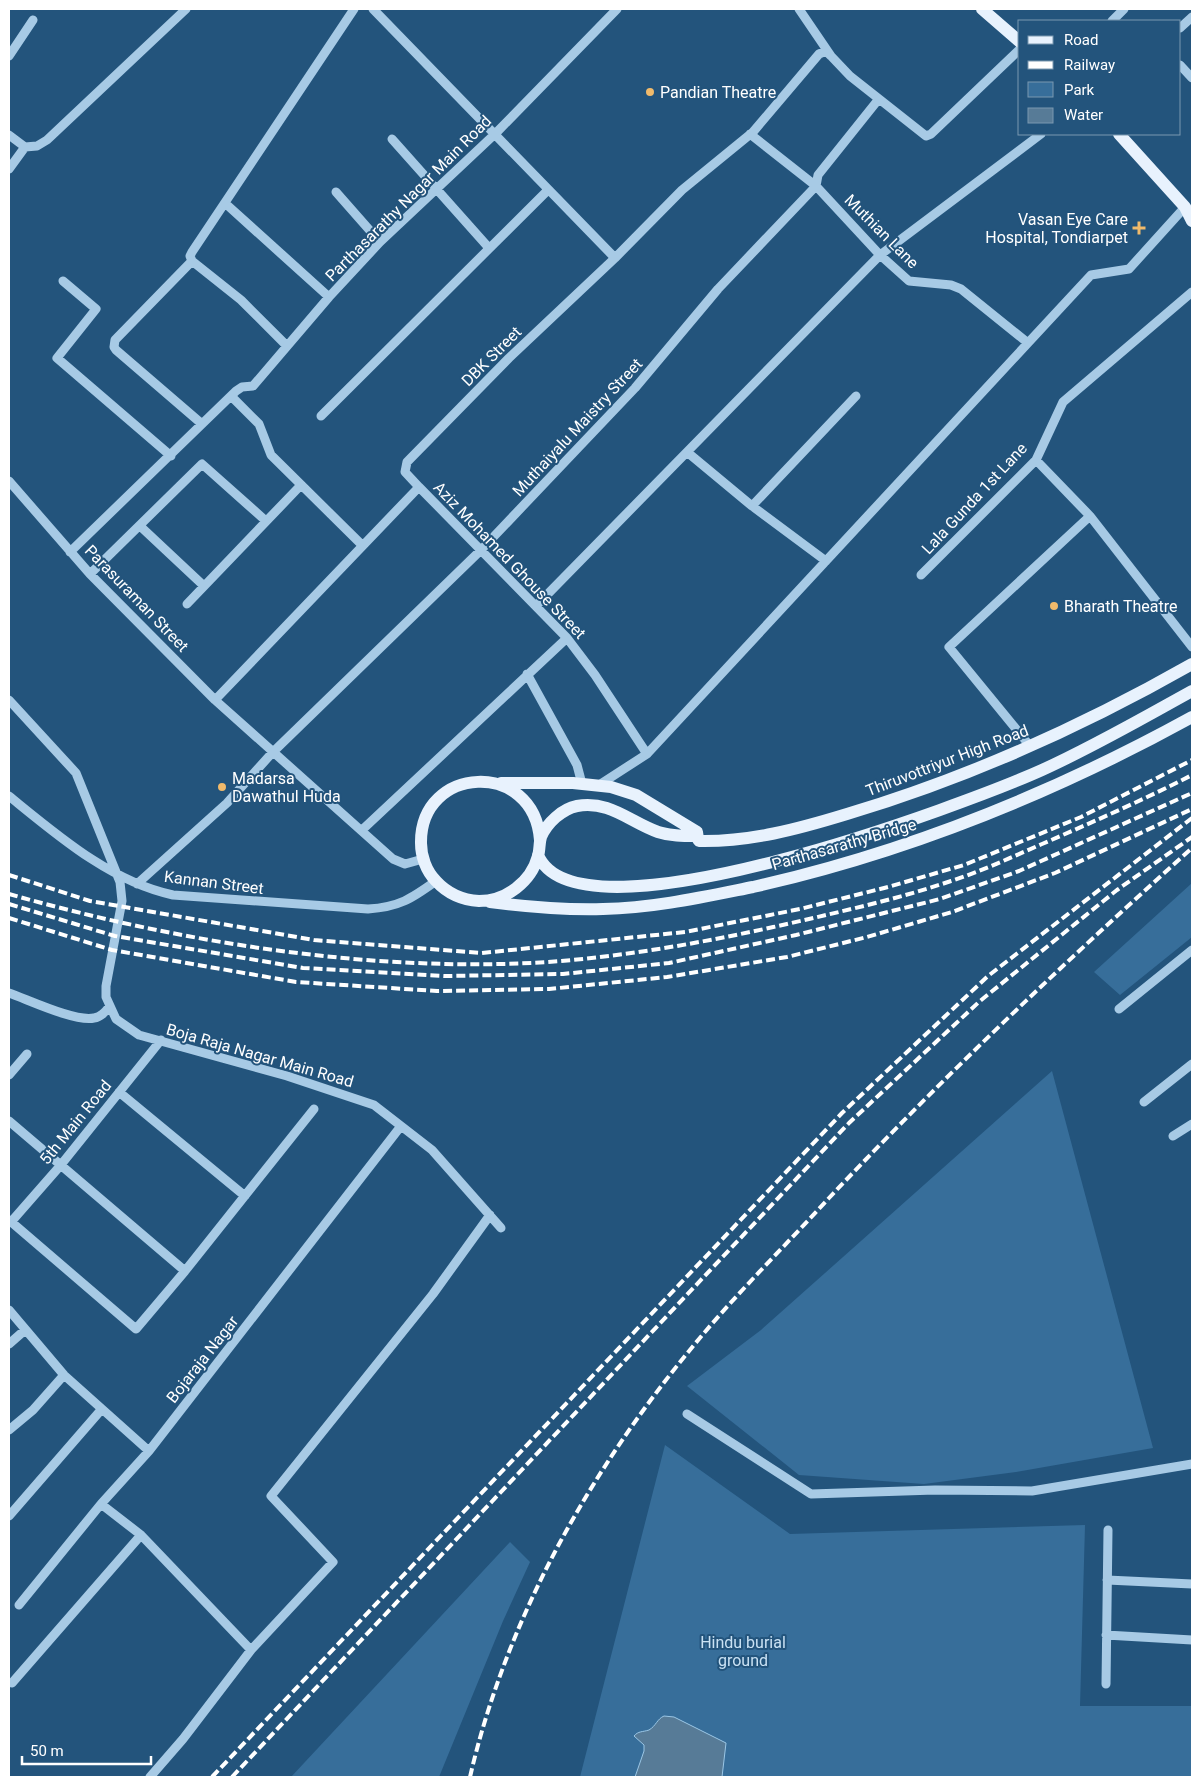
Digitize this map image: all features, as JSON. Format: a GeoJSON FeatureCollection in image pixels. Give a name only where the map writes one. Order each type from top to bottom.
{"type":"FeatureCollection","features":[{"type":"Feature","properties":{"kind":"main road"},"geometry":{"type":"LineString","coordinates":[[982,9],[1018,40]]}},
{"type":"Feature","properties":{"kind":"main road"},"geometry":{"type":"LineString","coordinates":[[1120,135],[1185,207],[1192,221]]}},
{"type":"Feature","properties":{"kind":"main road","name":"Thiruvottriyur High Road"},"geometry":{"type":"LineString","coordinates":[[540,840],[549,825],[563,812],[571,808],[591,805],[618,812],[658,832],[696,836],[699,841],[734,840],[787,832],[894,799],[1030,746],[1112,708],[1192,664]]}},
{"type":"Feature","properties":{"kind":"main road","name":"Parthasarathy Bridge"},"geometry":{"type":"LineString","coordinates":[[538,856],[546,869],[555,875],[588,886],[603,888],[644,887],[727,872],[817,849],[948,808],[1042,770],[1192,691]]}},
{"type":"Feature","properties":{"kind":"main road","name":"Parthasarathy Bridge"},"geometry":{"type":"LineString","coordinates":[[482,901],[551,908],[605,909],[680,902],[813,872],[908,843],[987,815],[1095,769],[1192,718]]}},
{"type":"Feature","properties":{"kind":"main road"},"geometry":{"type":"LineString","coordinates":[[494,782],[509,788],[528,803],[536,817],[540,840],[538,856],[532,870],[518,887],[504,896],[482,901],[459,897],[436,881],[421,851],[422,828],[436,800],[449,790],[463,784],[479,781],[600,785],[636,795],[697,832],[699,841]]}},
{"type":"Feature","properties":{"kind":"street"},"geometry":{"type":"LineString","coordinates":[[9,135],[25,147],[37,146],[47,140],[186,9]]}},
{"type":"Feature","properties":{"kind":"street"},"geometry":{"type":"LineString","coordinates":[[287,346],[240,300],[192,261],[191,254],[354,9]]}},
{"type":"Feature","properties":{"kind":"street"},"geometry":{"type":"LineString","coordinates":[[373,9],[496,133],[548,190],[615,258]]}},
{"type":"Feature","properties":{"kind":"street","name":"Parthasarathy Nagar Main Road"},"geometry":{"type":"LineString","coordinates":[[70,552],[231,396],[242,387],[253,386],[329,297],[380,242],[496,133],[617,9]]}},
{"type":"Feature","properties":{"kind":"street"},"geometry":{"type":"LineString","coordinates":[[799,9],[831,56],[850,76],[922,134],[929,135],[1018,51]]}},
{"type":"Feature","properties":{"kind":"street"},"geometry":{"type":"LineString","coordinates":[[1113,20],[1124,9]]}},
{"type":"Feature","properties":{"kind":"street"},"geometry":{"type":"LineString","coordinates":[[1181,27],[1192,17]]}},
{"type":"Feature","properties":{"kind":"street"},"geometry":{"type":"LineString","coordinates":[[9,56],[33,20]]}},
{"type":"Feature","properties":{"kind":"street","name":"DBK Street"},"geometry":{"type":"LineString","coordinates":[[419,487],[406,472],[407,462],[509,358],[615,258],[682,190],[750,134],[819,54],[826,51],[831,56]]}},
{"type":"Feature","properties":{"kind":"street"},"geometry":{"type":"LineString","coordinates":[[1181,66],[1192,78]]}},
{"type":"Feature","properties":{"kind":"street","name":"Muthaiyalu Maistry Street"},"geometry":{"type":"LineString","coordinates":[[137,884],[227,803],[272,753],[481,550],[636,388],[718,289],[816,186],[818,175],[878,100]]}},
{"type":"Feature","properties":{"kind":"street","name":"Muthian Lane"},"geometry":{"type":"LineString","coordinates":[[750,134],[816,186],[880,255],[909,281],[951,285],[961,289],[1028,343]]}},
{"type":"Feature","properties":{"kind":"street"},"geometry":{"type":"LineString","coordinates":[[536,606],[880,255],[1040,135]]}},
{"type":"Feature","properties":{"kind":"street"},"geometry":{"type":"LineString","coordinates":[[392,139],[489,248]]}},
{"type":"Feature","properties":{"kind":"street"},"geometry":{"type":"LineString","coordinates":[[9,169],[25,147]]}},
{"type":"Feature","properties":{"kind":"street"},"geometry":{"type":"LineString","coordinates":[[321,416],[548,190]]}},
{"type":"Feature","properties":{"kind":"street"},"geometry":{"type":"LineString","coordinates":[[336,192],[380,242]]}},
{"type":"Feature","properties":{"kind":"street"},"geometry":{"type":"LineString","coordinates":[[226,204],[329,297]]}},
{"type":"Feature","properties":{"kind":"street"},"geometry":{"type":"LineString","coordinates":[[600,785],[647,754],[1091,275],[1129,269],[1185,207]]}},
{"type":"Feature","properties":{"kind":"street"},"geometry":{"type":"LineString","coordinates":[[192,261],[118,336],[114,344],[116,350],[202,424]]}},
{"type":"Feature","properties":{"kind":"street"},"geometry":{"type":"LineString","coordinates":[[63,282],[96,309],[57,358],[171,456]]}},
{"type":"Feature","properties":{"kind":"street","name":"Lala Gunda 1st Lane"},"geometry":{"type":"LineString","coordinates":[[921,575],[1036,460],[1063,402],[1192,292]]}},
{"type":"Feature","properties":{"kind":"street"},"geometry":{"type":"LineString","coordinates":[[231,396],[259,424],[271,455],[362,545]]}},
{"type":"Feature","properties":{"kind":"street"},"geometry":{"type":"LineString","coordinates":[[752,506],[856,396]]}},
{"type":"Feature","properties":{"kind":"street"},"geometry":{"type":"LineString","coordinates":[[687,452],[752,506],[826,561]]}},
{"type":"Feature","properties":{"kind":"street"},"geometry":{"type":"LineString","coordinates":[[1036,460],[1090,516],[1192,647]]}},
{"type":"Feature","properties":{"kind":"street"},"geometry":{"type":"LineString","coordinates":[[90,574],[202,464],[266,521]]}},
{"type":"Feature","properties":{"kind":"street","name":"Parasuraman Street"},"geometry":{"type":"LineString","coordinates":[[9,481],[90,574],[248,732],[399,863],[410,863],[424,859]]}},
{"type":"Feature","properties":{"kind":"street"},"geometry":{"type":"LineString","coordinates":[[187,604],[301,485]]}},
{"type":"Feature","properties":{"kind":"street"},"geometry":{"type":"LineString","coordinates":[[215,700],[419,487]]}},
{"type":"Feature","properties":{"kind":"street","name":"Aziz Mohamed Ghouse Street"},"geometry":{"type":"LineString","coordinates":[[419,487],[567,638],[595,675],[647,754]]}},
{"type":"Feature","properties":{"kind":"street"},"geometry":{"type":"LineString","coordinates":[[1030,746],[949,647],[1090,516]]}},
{"type":"Feature","properties":{"kind":"street"},"geometry":{"type":"LineString","coordinates":[[140,526],[204,586]]}},
{"type":"Feature","properties":{"kind":"street"},"geometry":{"type":"LineString","coordinates":[[362,830],[567,638]]}},
{"type":"Feature","properties":{"kind":"street"},"geometry":{"type":"LineString","coordinates":[[527,674],[577,765],[582,784]]}},
{"type":"Feature","properties":{"kind":"street"},"geometry":{"type":"LineString","coordinates":[[9,700],[76,773],[117,873],[122,901],[106,986],[109,1007],[102,1015],[89,1018],[69,1014],[9,993]]}},
{"type":"Feature","properties":{"kind":"street","name":"Kannan Street"},"geometry":{"type":"LineString","coordinates":[[9,796],[60,835],[117,873],[137,884],[165,893],[188,897],[368,909],[386,908],[406,902],[436,881]]}},
{"type":"Feature","properties":{"kind":"street"},"geometry":{"type":"LineString","coordinates":[[1119,1009],[1192,950]]}},
{"type":"Feature","properties":{"kind":"street","name":"Boja Raja Nagar Main Road"},"geometry":{"type":"LineString","coordinates":[[109,1007],[116,1019],[133,1032],[190,1050],[287,1076],[374,1105],[432,1150],[501,1228]]}},
{"type":"Feature","properties":{"kind":"street","name":"5th Main Road"},"geometry":{"type":"LineString","coordinates":[[10,1221],[60,1166],[161,1040]]}},
{"type":"Feature","properties":{"kind":"street"},"geometry":{"type":"LineString","coordinates":[[9,1075],[28,1054]]}},
{"type":"Feature","properties":{"kind":"street"},"geometry":{"type":"LineString","coordinates":[[1144,1102],[1192,1064]]}},
{"type":"Feature","properties":{"kind":"street"},"geometry":{"type":"LineString","coordinates":[[119,1092],[245,1196]]}},
{"type":"Feature","properties":{"kind":"street"},"geometry":{"type":"LineString","coordinates":[[10,1221],[136,1329],[185,1271],[314,1109]]}},
{"type":"Feature","properties":{"kind":"street"},"geometry":{"type":"LineString","coordinates":[[9,1121],[185,1271]]}},
{"type":"Feature","properties":{"kind":"street"},"geometry":{"type":"LineString","coordinates":[[1173,1136],[1192,1124]]}},
{"type":"Feature","properties":{"kind":"street","name":"Bojaraja Nagar"},"geometry":{"type":"LineString","coordinates":[[19,1605],[101,1504],[149,1451],[401,1126]]}},
{"type":"Feature","properties":{"kind":"street"},"geometry":{"type":"LineString","coordinates":[[150,1777],[183,1740],[251,1650],[333,1562],[271,1496],[433,1294],[490,1215]]}},
{"type":"Feature","properties":{"kind":"street"},"geometry":{"type":"LineString","coordinates":[[9,1310],[64,1375],[149,1451]]}},
{"type":"Feature","properties":{"kind":"street"},"geometry":{"type":"LineString","coordinates":[[9,1344],[24,1330]]}},
{"type":"Feature","properties":{"kind":"street"},"geometry":{"type":"LineString","coordinates":[[9,1430],[32,1410],[64,1375]]}},
{"type":"Feature","properties":{"kind":"street"},"geometry":{"type":"LineString","coordinates":[[9,1516],[101,1410]]}},
{"type":"Feature","properties":{"kind":"street"},"geometry":{"type":"LineString","coordinates":[[688,1414],[811,1494],[935,1490],[1032,1491],[1192,1464]]}},
{"type":"Feature","properties":{"kind":"street"},"geometry":{"type":"LineString","coordinates":[[101,1504],[141,1535],[251,1650]]}},
{"type":"Feature","properties":{"kind":"street"},"geometry":{"type":"LineString","coordinates":[[1106,1684],[1108,1530]]}},
{"type":"Feature","properties":{"kind":"street"},"geometry":{"type":"LineString","coordinates":[[12,1683],[141,1535]]}},
{"type":"Feature","properties":{"kind":"street"},"geometry":{"type":"LineString","coordinates":[[1107,1580],[1192,1584]]}},
{"type":"Feature","properties":{"kind":"street"},"geometry":{"type":"LineString","coordinates":[[1106,1635],[1192,1640]]}},
{"type":"Feature","properties":{"kind":"green space"},"geometry":{"type":"Polygon","coordinates":[[[1192,883],[1192,937],[1120,995],[1094,972],[1192,883]]]}},
{"type":"Feature","properties":{"kind":"green space"},"geometry":{"type":"Polygon","coordinates":[[[1052,1071],[1153,1448],[1016,1472],[924,1484],[799,1475],[687,1386],[761,1330],[1052,1071]]]}},
{"type":"Feature","properties":{"kind":"green space","name":"Hindu burial ground"},"geometry":{"type":"Polygon","coordinates":[[[665,1445],[790,1534],[1085,1525],[1080,1706],[1192,1706],[1192,1777],[580,1777],[665,1445]]]}},
{"type":"Feature","properties":{"kind":"green space"},"geometry":{"type":"Polygon","coordinates":[[[510,1542],[530,1562],[503,1621],[439,1777],[291,1777],[510,1542]]]}},
{"type":"Feature","properties":{"kind":"water"},"geometry":{"type":"Polygon","coordinates":[[[664,1716],[674,1717],[726,1743],[722,1777],[635,1777],[644,1751],[644,1745],[634,1736],[639,1732],[649,1730],[664,1716]]]}},
{"type":"Feature","properties":{"kind":"railway"},"geometry":{"type":"LineString","coordinates":[[9,875],[90,901],[314,940],[482,953],[685,932],[800,909],[888,887],[964,865],[1081,817],[1192,760]]}},
{"type":"Feature","properties":{"kind":"railway"},"geometry":{"type":"LineString","coordinates":[[9,894],[75,912],[143,927],[282,951],[353,959],[493,964],[592,958],[654,950],[747,933],[933,887],[1008,859],[1118,811],[1192,775]]}},
{"type":"Feature","properties":{"kind":"railway"},"geometry":{"type":"LineString","coordinates":[[9,904],[115,936],[303,968],[445,976],[563,974],[669,963],[796,935],[940,899],[1019,871],[1192,793]]}},
{"type":"Feature","properties":{"kind":"railway"},"geometry":{"type":"LineString","coordinates":[[9,918],[112,950],[296,982],[437,991],[549,989],[667,977],[787,957],[867,937],[952,912],[1055,873],[1192,809]]}},
{"type":"Feature","properties":{"kind":"railway"},"geometry":{"type":"LineString","coordinates":[[212,1777],[842,1113],[988,976],[1192,818]]}},
{"type":"Feature","properties":{"kind":"railway"},"geometry":{"type":"LineString","coordinates":[[232,1777],[849,1123],[980,1001],[1117,890],[1192,837]]}},
{"type":"Feature","properties":{"kind":"railway"},"geometry":{"type":"LineString","coordinates":[[470,1777],[486,1717],[506,1658],[531,1601],[559,1545],[590,1491],[660,1387],[731,1303],[917,1107],[1053,976],[1192,848]]}},
{"type":"Feature","properties":{"kind":"place","name":"Pandian Theatre"},"geometry":{"type":"Point","coordinates":[650,92]}},
{"type":"Feature","properties":{"kind":"place","name":"Vasan Eye Care Hospital, Tondiarpet"},"geometry":{"type":"Point","coordinates":[1139,228]}},
{"type":"Feature","properties":{"kind":"place","name":"Bharath Theatre"},"geometry":{"type":"Point","coordinates":[1054,606]}},
{"type":"Feature","properties":{"kind":"place","name":"Madarsa Dawathul Huda"},"geometry":{"type":"Point","coordinates":[222,787]}}]}
